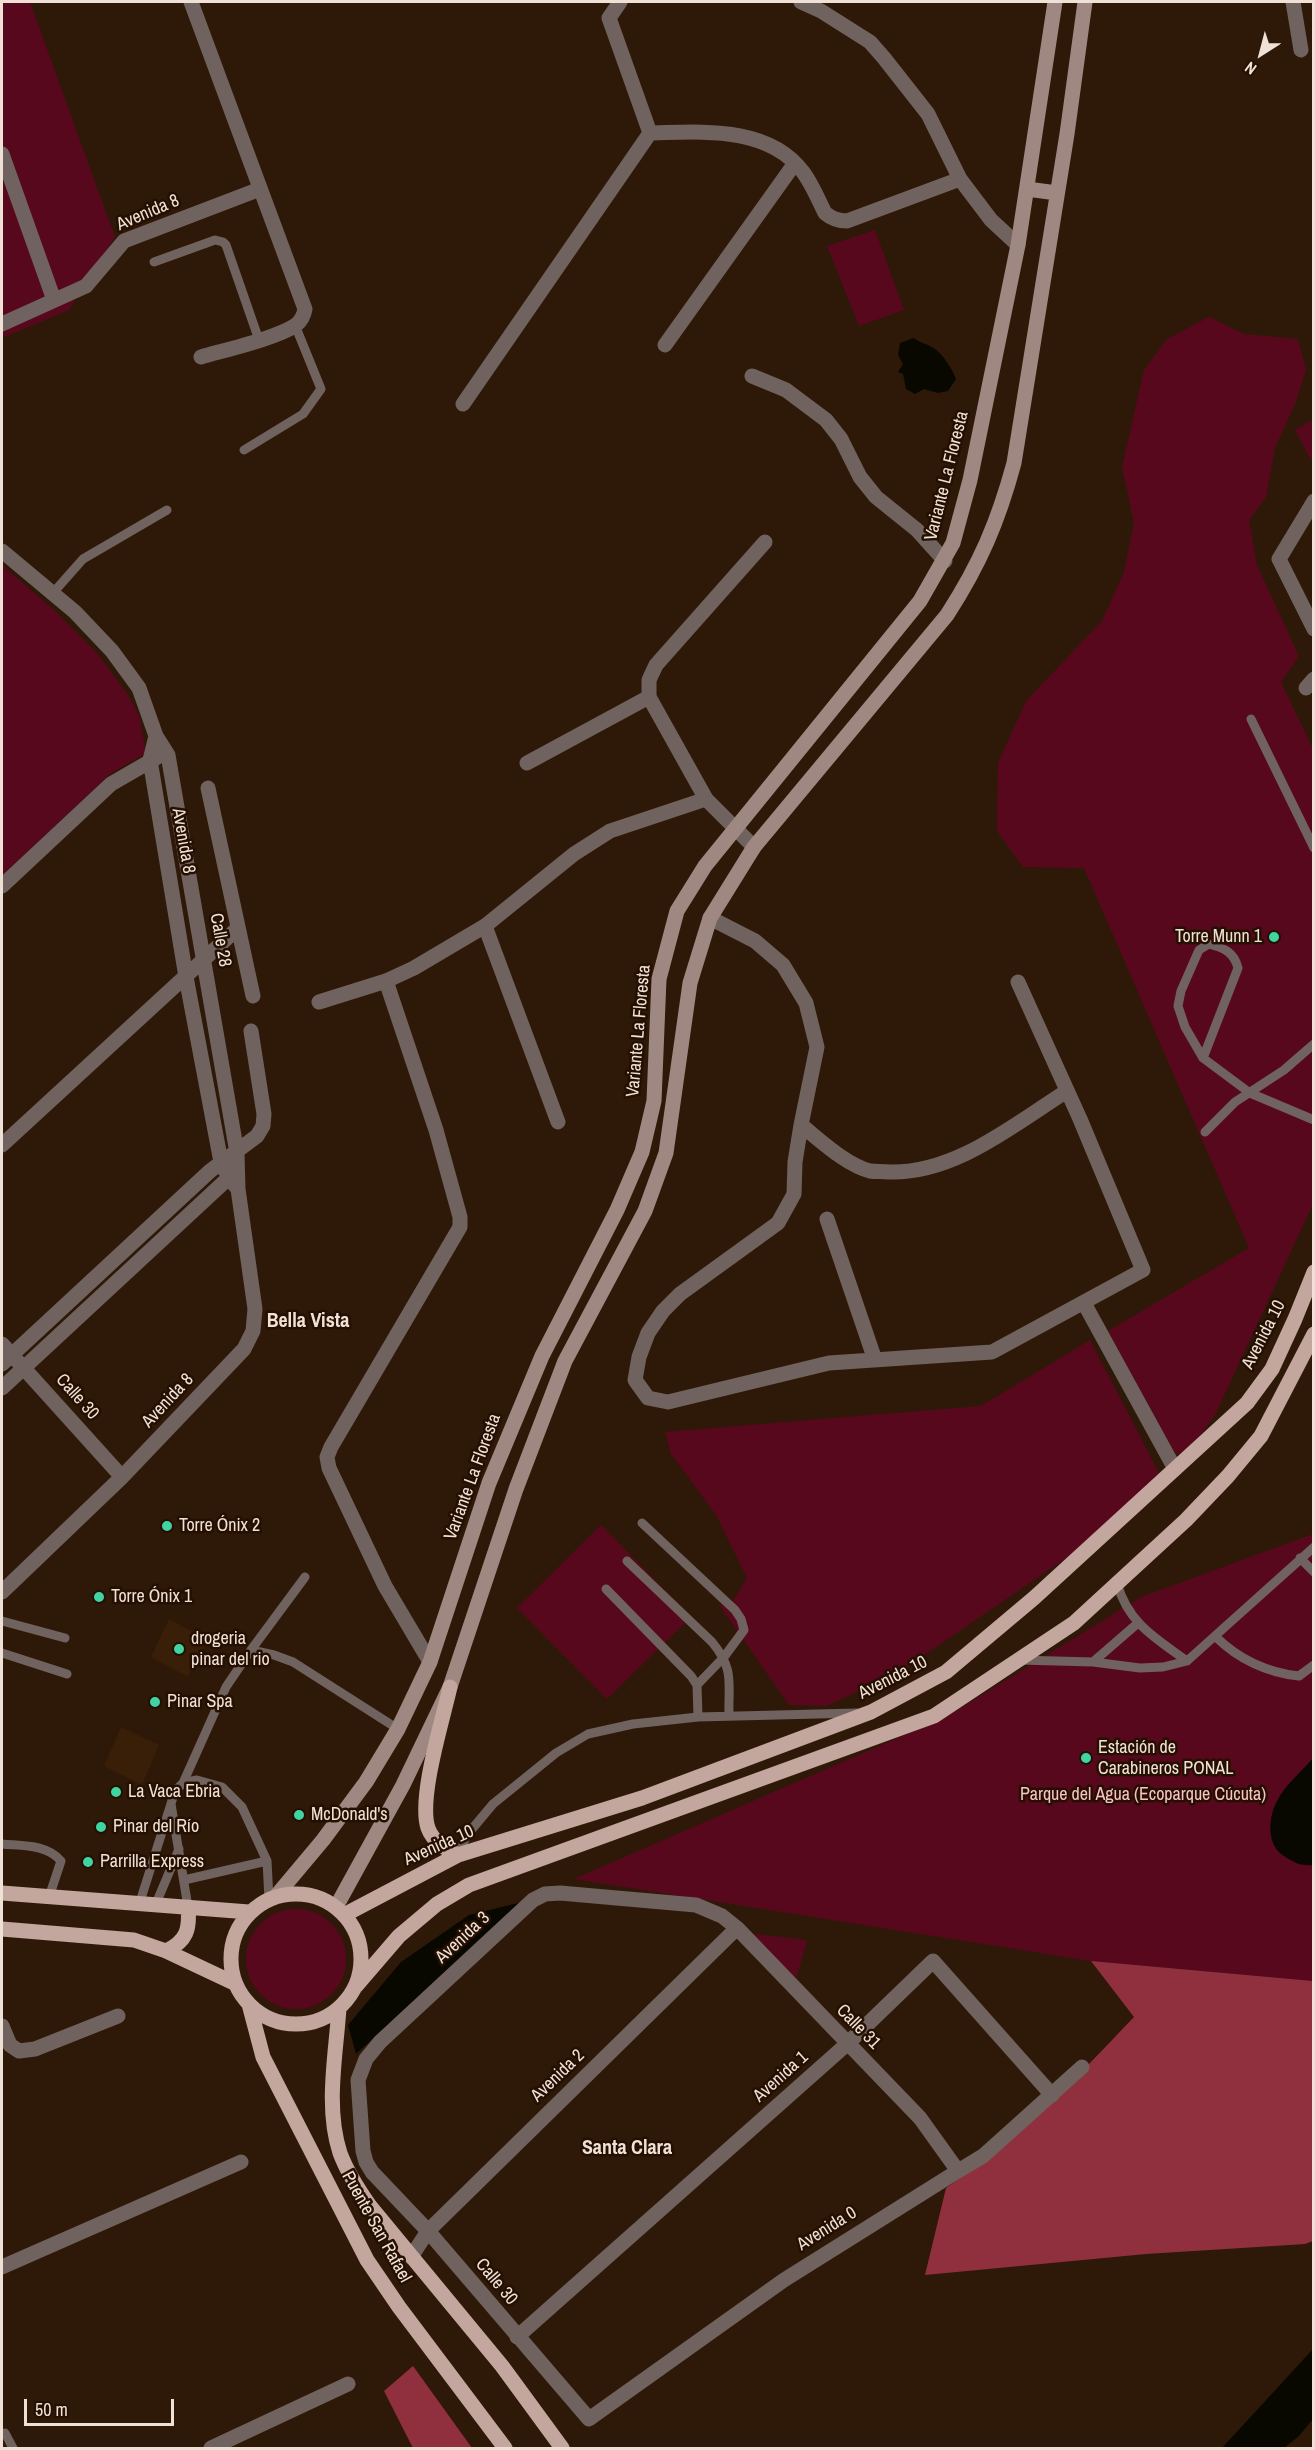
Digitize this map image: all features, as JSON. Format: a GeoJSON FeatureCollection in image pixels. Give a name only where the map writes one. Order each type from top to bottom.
{"type":"FeatureCollection","features":[{"type":"Feature","properties":{"kind":"main road","name":"Variante La Floresta"},"geometry":{"type":"LineString","coordinates":[[272,1898],[329,1832],[366,1782],[398,1729],[430,1662],[489,1483],[542,1356],[617,1210],[642,1152],[654,1101],[659,979],[677,911],[705,866],[920,601],[945,561],[953,543],[970,480],[1018,245],[1055,2]]}},
{"type":"Feature","properties":{"kind":"main road"},"geometry":{"type":"LineString","coordinates":[[458,1855],[442,1847],[429,1828],[425,1809],[428,1784],[450,1687],[516,1489],[564,1360],[645,1211],[666,1153],[690,983],[710,918],[753,847],[947,615],[985,550],[1002,508],[1014,463],[1085,2]]}},
{"type":"Feature","properties":{"kind":"main road"},"geometry":{"type":"LineString","coordinates":[[1027,189],[1057,193]]}},
{"type":"Feature","properties":{"kind":"main road","name":"Avenida 10"},"geometry":{"type":"LineString","coordinates":[[340,1911],[458,1855],[642,1798],[871,1712],[946,1672],[1034,1598],[1247,1403],[1272,1369],[1314,1272]]}},
{"type":"Feature","properties":{"kind":"main road"},"geometry":{"type":"LineString","coordinates":[[356,1986],[362,1964],[361,1949],[353,1927],[340,1911],[310,1895],[290,1893],[272,1898],[249,1912],[236,1931],[232,1946],[231,1969],[236,1984],[249,2004],[269,2018],[293,2024],[318,2021],[339,2008],[399,1936],[437,1904],[470,1885],[934,1716],[1074,1623],[1186,1520],[1228,1476],[1261,1436],[1314,1334]]}},
{"type":"Feature","properties":{"kind":"main road"},"geometry":{"type":"LineString","coordinates":[[340,1911],[450,1687]]}},
{"type":"Feature","properties":{"kind":"main road"},"geometry":{"type":"LineString","coordinates":[[2,1893],[249,1912]]}},
{"type":"Feature","properties":{"kind":"main road"},"geometry":{"type":"LineString","coordinates":[[166,1951],[177,1946],[189,1931],[188,1908]]}},
{"type":"Feature","properties":{"kind":"main road"},"geometry":{"type":"LineString","coordinates":[[2,1929],[134,1940],[166,1951],[236,1984]]}},
{"type":"Feature","properties":{"kind":"main road","name":"Puente San Rafael"},"geometry":{"type":"LineString","coordinates":[[249,2004],[263,2057],[367,2260],[505,2448]]}},
{"type":"Feature","properties":{"kind":"main road","name":"Puente San Rafael"},"geometry":{"type":"LineString","coordinates":[[339,2008],[332,2106],[340,2152],[352,2180],[411,2257],[502,2366],[562,2448]]}},
{"type":"Feature","properties":{"kind":"street"},"geometry":{"type":"LineString","coordinates":[[191,2],[305,309],[304,316],[295,325],[259,340],[201,357]]}},
{"type":"Feature","properties":{"kind":"street"},"geometry":{"type":"LineString","coordinates":[[620,2],[609,18],[650,133]]}},
{"type":"Feature","properties":{"kind":"street"},"geometry":{"type":"LineString","coordinates":[[801,2],[821,11],[870,42],[885,58],[928,114],[960,179],[992,220],[1018,245]]}},
{"type":"Feature","properties":{"kind":"street"},"geometry":{"type":"LineString","coordinates":[[1293,2],[1301,50]]}},
{"type":"Feature","properties":{"kind":"street"},"geometry":{"type":"LineString","coordinates":[[650,133],[735,134],[769,145],[795,163],[803,172],[825,213],[839,221],[847,221],[960,179]]}},
{"type":"Feature","properties":{"kind":"street"},"geometry":{"type":"LineString","coordinates":[[463,404],[650,133]]}},
{"type":"Feature","properties":{"kind":"street"},"geometry":{"type":"LineString","coordinates":[[2,154],[54,300]]}},
{"type":"Feature","properties":{"kind":"street"},"geometry":{"type":"LineString","coordinates":[[665,345],[795,163]]}},
{"type":"Feature","properties":{"kind":"street","name":"Avenida 8"},"geometry":{"type":"LineString","coordinates":[[2,324],[86,286],[124,241],[261,189]]}},
{"type":"Feature","properties":{"kind":"street"},"geometry":{"type":"LineString","coordinates":[[752,376],[786,390],[826,420],[841,439],[860,477],[876,498],[917,530],[945,561]]}},
{"type":"Feature","properties":{"kind":"street"},"geometry":{"type":"LineString","coordinates":[[1314,501],[1279,559],[1314,629]]}},
{"type":"Feature","properties":{"kind":"street"},"geometry":{"type":"LineString","coordinates":[[753,847],[706,799],[650,697],[649,680],[656,665],[765,542]]}},
{"type":"Feature","properties":{"kind":"street"},"geometry":{"type":"LineString","coordinates":[[2,551],[75,612],[112,651],[139,688],[156,736]]}},
{"type":"Feature","properties":{"kind":"street"},"geometry":{"type":"LineString","coordinates":[[527,763],[650,697]]}},
{"type":"Feature","properties":{"kind":"street","name":"Avenida 8"},"geometry":{"type":"LineString","coordinates":[[2,1592],[122,1477],[244,1349],[253,1331],[255,1309],[236,1172],[221,1162],[186,977],[150,760],[156,736]]}},
{"type":"Feature","properties":{"kind":"street","name":"Calle 28"},"geometry":{"type":"LineString","coordinates":[[156,736],[168,754],[204,961],[236,1172]]}},
{"type":"Feature","properties":{"kind":"street"},"geometry":{"type":"LineString","coordinates":[[2,886],[111,784],[150,760],[168,754]]}},
{"type":"Feature","properties":{"kind":"street"},"geometry":{"type":"LineString","coordinates":[[208,788],[253,996]]}},
{"type":"Feature","properties":{"kind":"street"},"geometry":{"type":"LineString","coordinates":[[319,1002],[386,981],[414,968],[485,926],[574,854],[610,831],[706,799]]}},
{"type":"Feature","properties":{"kind":"street"},"geometry":{"type":"LineString","coordinates":[[710,918],[755,941],[783,965],[806,1002],[817,1047],[795,1162],[794,1194],[778,1223],[689,1287],[663,1311],[648,1333],[639,1357],[635,1380],[648,1398],[668,1401],[829,1363],[992,1352],[1143,1270],[1067,1090],[1017,982]]}},
{"type":"Feature","properties":{"kind":"street"},"geometry":{"type":"LineString","coordinates":[[485,926],[558,1122]]}},
{"type":"Feature","properties":{"kind":"street"},"geometry":{"type":"LineString","coordinates":[[2,1145],[238,928]]}},
{"type":"Feature","properties":{"kind":"street"},"geometry":{"type":"LineString","coordinates":[[386,981],[436,1130],[460,1217],[460,1227],[327,1457],[329,1468],[385,1586],[430,1662]]}},
{"type":"Feature","properties":{"kind":"street"},"geometry":{"type":"LineString","coordinates":[[2,1388],[236,1172],[263,1126],[264,1114],[251,1031]]}},
{"type":"Feature","properties":{"kind":"street"},"geometry":{"type":"LineString","coordinates":[[801,1125],[840,1155],[870,1171],[904,1172],[937,1165],[980,1146],[1067,1090]]}},
{"type":"Feature","properties":{"kind":"street"},"geometry":{"type":"LineString","coordinates":[[5,1354],[221,1162]]}},
{"type":"Feature","properties":{"kind":"street"},"geometry":{"type":"LineString","coordinates":[[827,1219],[875,1360]]}},
{"type":"Feature","properties":{"kind":"street"},"geometry":{"type":"LineString","coordinates":[[1084,1303],[1174,1469]]}},
{"type":"Feature","properties":{"kind":"street","name":"Calle 30"},"geometry":{"type":"LineString","coordinates":[[5,1354],[25,1367],[122,1477]]}},
{"type":"Feature","properties":{"kind":"street","name":"Avenida 3"},"geometry":{"type":"LineString","coordinates":[[372,2172],[363,2151],[358,2080],[366,2059],[380,2042],[533,1900],[545,1894],[560,1893],[696,1905],[722,1916]]}},
{"type":"Feature","properties":{"kind":"street","name":"Calle 31"},"geometry":{"type":"LineString","coordinates":[[722,1916],[737,1928],[920,2118],[958,2171]]}},
{"type":"Feature","properties":{"kind":"street","name":"Avenida 2"},"geometry":{"type":"LineString","coordinates":[[411,2257],[428,2231],[737,1928]]}},
{"type":"Feature","properties":{"kind":"street","name":"Avenida 1"},"geometry":{"type":"LineString","coordinates":[[517,2337],[847,2044],[933,1961],[1052,2095]]}},
{"type":"Feature","properties":{"kind":"street"},"geometry":{"type":"LineString","coordinates":[[2,2026],[10,2045],[19,2051],[35,2049],[118,2016]]}},
{"type":"Feature","properties":{"kind":"street","name":"Avenida 0"},"geometry":{"type":"LineString","coordinates":[[589,2419],[784,2280],[982,2156],[1082,2067]]}},
{"type":"Feature","properties":{"kind":"street"},"geometry":{"type":"LineString","coordinates":[[2,2267],[241,2162]]}},
{"type":"Feature","properties":{"kind":"street","name":"Calle 30"},"geometry":{"type":"LineString","coordinates":[[372,2172],[428,2231],[589,2419]]}},
{"type":"Feature","properties":{"kind":"street"},"geometry":{"type":"LineString","coordinates":[[211,2448],[348,2384]]}},
{"type":"Feature","properties":{"kind":"lane"},"geometry":{"type":"LineString","coordinates":[[154,262],[215,240],[223,242],[259,340]]}},
{"type":"Feature","properties":{"kind":"lane"},"geometry":{"type":"LineString","coordinates":[[244,450],[303,414],[321,389],[295,325]]}},
{"type":"Feature","properties":{"kind":"lane"},"geometry":{"type":"LineString","coordinates":[[52,594],[83,559],[167,510]]}},
{"type":"Feature","properties":{"kind":"lane"},"geometry":{"type":"LineString","coordinates":[[1251,719],[1314,848]]}},
{"type":"Feature","properties":{"kind":"lane"},"geometry":{"type":"LineString","coordinates":[[1203,1058],[1238,968],[1235,957],[1223,947],[1209,944],[1199,950],[1181,991],[1178,1006],[1185,1027],[1203,1058],[1251,1093],[1314,1120]]}},
{"type":"Feature","properties":{"kind":"lane"},"geometry":{"type":"LineString","coordinates":[[1205,1132],[1235,1102],[1284,1070],[1314,1044]]}},
{"type":"Feature","properties":{"kind":"lane"},"geometry":{"type":"LineString","coordinates":[[642,1523],[735,1610],[741,1619],[744,1630],[724,1657],[697,1685]]}},
{"type":"Feature","properties":{"kind":"lane"},"geometry":{"type":"LineString","coordinates":[[1018,1660],[1093,1662],[1140,1668],[1186,1661],[1314,1546]]}},
{"type":"Feature","properties":{"kind":"lane"},"geometry":{"type":"LineString","coordinates":[[1300,1558],[1314,1572]]}},
{"type":"Feature","properties":{"kind":"lane"},"geometry":{"type":"LineString","coordinates":[[627,1561],[712,1642],[724,1657],[729,1674],[729,1716]]}},
{"type":"Feature","properties":{"kind":"lane"},"geometry":{"type":"LineString","coordinates":[[139,1905],[175,1791],[183,1783],[226,1687],[304,1577]]}},
{"type":"Feature","properties":{"kind":"lane"},"geometry":{"type":"LineString","coordinates":[[1118,1583],[1125,1606],[1138,1623],[1186,1661]]}},
{"type":"Feature","properties":{"kind":"lane"},"geometry":{"type":"LineString","coordinates":[[606,1589],[682,1665],[697,1685],[698,1717]]}},
{"type":"Feature","properties":{"kind":"lane"},"geometry":{"type":"LineString","coordinates":[[2,1621],[65,1638]]}},
{"type":"Feature","properties":{"kind":"lane"},"geometry":{"type":"LineString","coordinates":[[1093,1662],[1138,1623]]}},
{"type":"Feature","properties":{"kind":"lane"},"geometry":{"type":"LineString","coordinates":[[1216,1636],[1233,1652],[1279,1674],[1299,1676],[1314,1665]]}},
{"type":"Feature","properties":{"kind":"lane"},"geometry":{"type":"LineString","coordinates":[[251,1650],[293,1662],[398,1729]]}},
{"type":"Feature","properties":{"kind":"lane"},"geometry":{"type":"LineString","coordinates":[[2,1653],[67,1674]]}},
{"type":"Feature","properties":{"kind":"lane"},"geometry":{"type":"LineString","coordinates":[[458,1855],[467,1835],[493,1804],[556,1754],[588,1734],[633,1724],[698,1717],[871,1712]]}},
{"type":"Feature","properties":{"kind":"lane"},"geometry":{"type":"LineString","coordinates":[[183,1783],[197,1780],[222,1787],[242,1807],[267,1861],[272,1898]]}},
{"type":"Feature","properties":{"kind":"lane"},"geometry":{"type":"LineString","coordinates":[[171,1802],[188,1908]]}},
{"type":"Feature","properties":{"kind":"lane"},"geometry":{"type":"LineString","coordinates":[[2,1844],[46,1849],[55,1854],[61,1861],[49,1897]]}},
{"type":"Feature","properties":{"kind":"lane"},"geometry":{"type":"LineString","coordinates":[[155,1906],[178,1849]]}},
{"type":"Feature","properties":{"kind":"lane"},"geometry":{"type":"LineString","coordinates":[[184,1880],[267,1861]]}},
{"type":"Feature","properties":{"kind":"lane"},"geometry":{"type":"LineString","coordinates":[[5,2433],[13,2448]]}},
{"type":"Feature","properties":{"kind":"shaded area"},"geometry":{"type":"Polygon","coordinates":[[[914,338],[935,349],[949,366],[956,379],[948,391],[938,393],[924,389],[915,394],[906,389],[903,374],[898,372],[903,364],[898,355],[900,343],[914,338]]]}},
{"type":"Feature","properties":{"kind":"shaded area","name":"drogeria pinar del rio"},"geometry":{"type":"Polygon","coordinates":[[[169,1619],[207,1640],[188,1677],[151,1657],[169,1619]]]}},
{"type":"Feature","properties":{"kind":"shaded area"},"geometry":{"type":"Polygon","coordinates":[[[121,1727],[159,1745],[142,1785],[104,1766],[121,1727]]]}},
{"type":"Feature","properties":{"kind":"shaded area"},"geometry":{"type":"Polygon","coordinates":[[[1313,1758],[1313,1865],[1305,1865],[1291,1861],[1278,1851],[1270,1831],[1272,1815],[1280,1795],[1313,1758]]]}},
{"type":"Feature","properties":{"kind":"shaded area"},"geometry":{"type":"Polygon","coordinates":[[[522,1902],[356,2054],[348,2025],[401,1962],[469,1915],[522,1902]]]}},
{"type":"Feature","properties":{"kind":"shaded area"},"geometry":{"type":"Polygon","coordinates":[[[1091,1961],[1313,1981],[1313,2241],[1305,2244],[1146,2254],[925,2275],[946,2188],[1021,2129],[1067,2086],[1134,2017],[1091,1961]]]}},
{"type":"Feature","properties":{"kind":"shaded area"},"geometry":{"type":"Polygon","coordinates":[[[1313,2349],[1313,2419],[1299,2436],[1284,2448],[1222,2448],[1313,2349]]]}},
{"type":"Feature","properties":{"kind":"shaded area"},"geometry":{"type":"Polygon","coordinates":[[[413,2366],[472,2448],[413,2448],[384,2391],[413,2366]]]}},
{"type":"Feature","properties":{"kind":"green space"},"geometry":{"type":"Polygon","coordinates":[[[2,2],[30,2],[115,237],[69,310],[2,338],[2,2]]]}},
{"type":"Feature","properties":{"kind":"green space"},"geometry":{"type":"Polygon","coordinates":[[[875,230],[904,310],[859,326],[827,246],[875,230]]]}},
{"type":"Feature","properties":{"kind":"green space"},"geometry":{"type":"Polygon","coordinates":[[[1209,317],[1244,334],[1298,339],[1306,370],[1296,402],[1275,448],[1266,497],[1249,520],[1257,565],[1299,656],[1281,682],[1313,749],[1313,1204],[1215,1415],[1191,1448],[1176,1455],[1108,1331],[1249,1248],[1084,868],[1023,867],[997,831],[998,763],[1026,701],[1102,621],[1124,572],[1134,523],[1122,467],[1144,370],[1167,339],[1209,317]]]}},
{"type":"Feature","properties":{"kind":"green space"},"geometry":{"type":"Polygon","coordinates":[[[1313,420],[1313,464],[1295,430],[1313,420]]]}},
{"type":"Feature","properties":{"kind":"green space"},"geometry":{"type":"Polygon","coordinates":[[[2,565],[55,611],[96,652],[126,692],[139,715],[146,753],[110,774],[2,875],[2,565]]]}},
{"type":"Feature","properties":{"kind":"green space"},"geometry":{"type":"Polygon","coordinates":[[[1090,1340],[1160,1475],[1072,1554],[901,1671],[827,1706],[789,1705],[720,1606],[733,1601],[747,1578],[716,1515],[671,1454],[665,1432],[981,1406],[1090,1340]]]}},
{"type":"Feature","properties":{"kind":"green space"},"geometry":{"type":"Polygon","coordinates":[[[601,1525],[691,1617],[607,1699],[517,1608],[601,1525]]]}},
{"type":"Feature","properties":{"kind":"green space","name":"Parque del Agua (Ecoparque Cúcuta)"},"geometry":{"type":"Polygon","coordinates":[[[1313,1534],[1313,1981],[1091,1961],[574,1879],[946,1717],[1141,1597],[1313,1534]]]}},
{"type":"Feature","properties":{"kind":"green space"},"geometry":{"type":"Polygon","coordinates":[[[296,1909],[315,1912],[332,1923],[343,1940],[346,1959],[343,1978],[332,1995],[315,2006],[296,2009],[277,2006],[260,1995],[249,1978],[246,1959],[249,1940],[260,1923],[277,1912],[296,1909]]]}},
{"type":"Feature","properties":{"kind":"green space"},"geometry":{"type":"Polygon","coordinates":[[[746,1933],[807,1940],[797,1976],[792,1980],[746,1933]]]}},
{"type":"Feature","properties":{"kind":"place","name":"Torre Munn 1"},"geometry":{"type":"Point","coordinates":[1274,937]}},
{"type":"Feature","properties":{"kind":"place","name":"Torre Ónix 2"},"geometry":{"type":"Point","coordinates":[167,1526]}},
{"type":"Feature","properties":{"kind":"place","name":"Torre Ónix 1"},"geometry":{"type":"Point","coordinates":[99,1597]}},
{"type":"Feature","properties":{"kind":"place","name":"drogeria pinar del rio"},"geometry":{"type":"Point","coordinates":[179,1649]}},
{"type":"Feature","properties":{"kind":"place","name":"Pinar Spa"},"geometry":{"type":"Point","coordinates":[155,1702]}},
{"type":"Feature","properties":{"kind":"place","name":"Estación de Carabineros PONAL"},"geometry":{"type":"Point","coordinates":[1086,1758]}},
{"type":"Feature","properties":{"kind":"place","name":"La Vaca Ebria"},"geometry":{"type":"Point","coordinates":[116,1792]}},
{"type":"Feature","properties":{"kind":"place","name":"McDonald's"},"geometry":{"type":"Point","coordinates":[299,1815]}},
{"type":"Feature","properties":{"kind":"place","name":"Pinar del Río"},"geometry":{"type":"Point","coordinates":[101,1827]}},
{"type":"Feature","properties":{"kind":"place","name":"Parrilla Express"},"geometry":{"type":"Point","coordinates":[88,1862]}},
{"type":"Feature","properties":{"kind":"district","name":"Bella Vista"},"geometry":{"type":"Point","coordinates":[308,1322]}},
{"type":"Feature","properties":{"kind":"district","name":"Santa Clara"},"geometry":{"type":"Point","coordinates":[627,2149]}}]}
